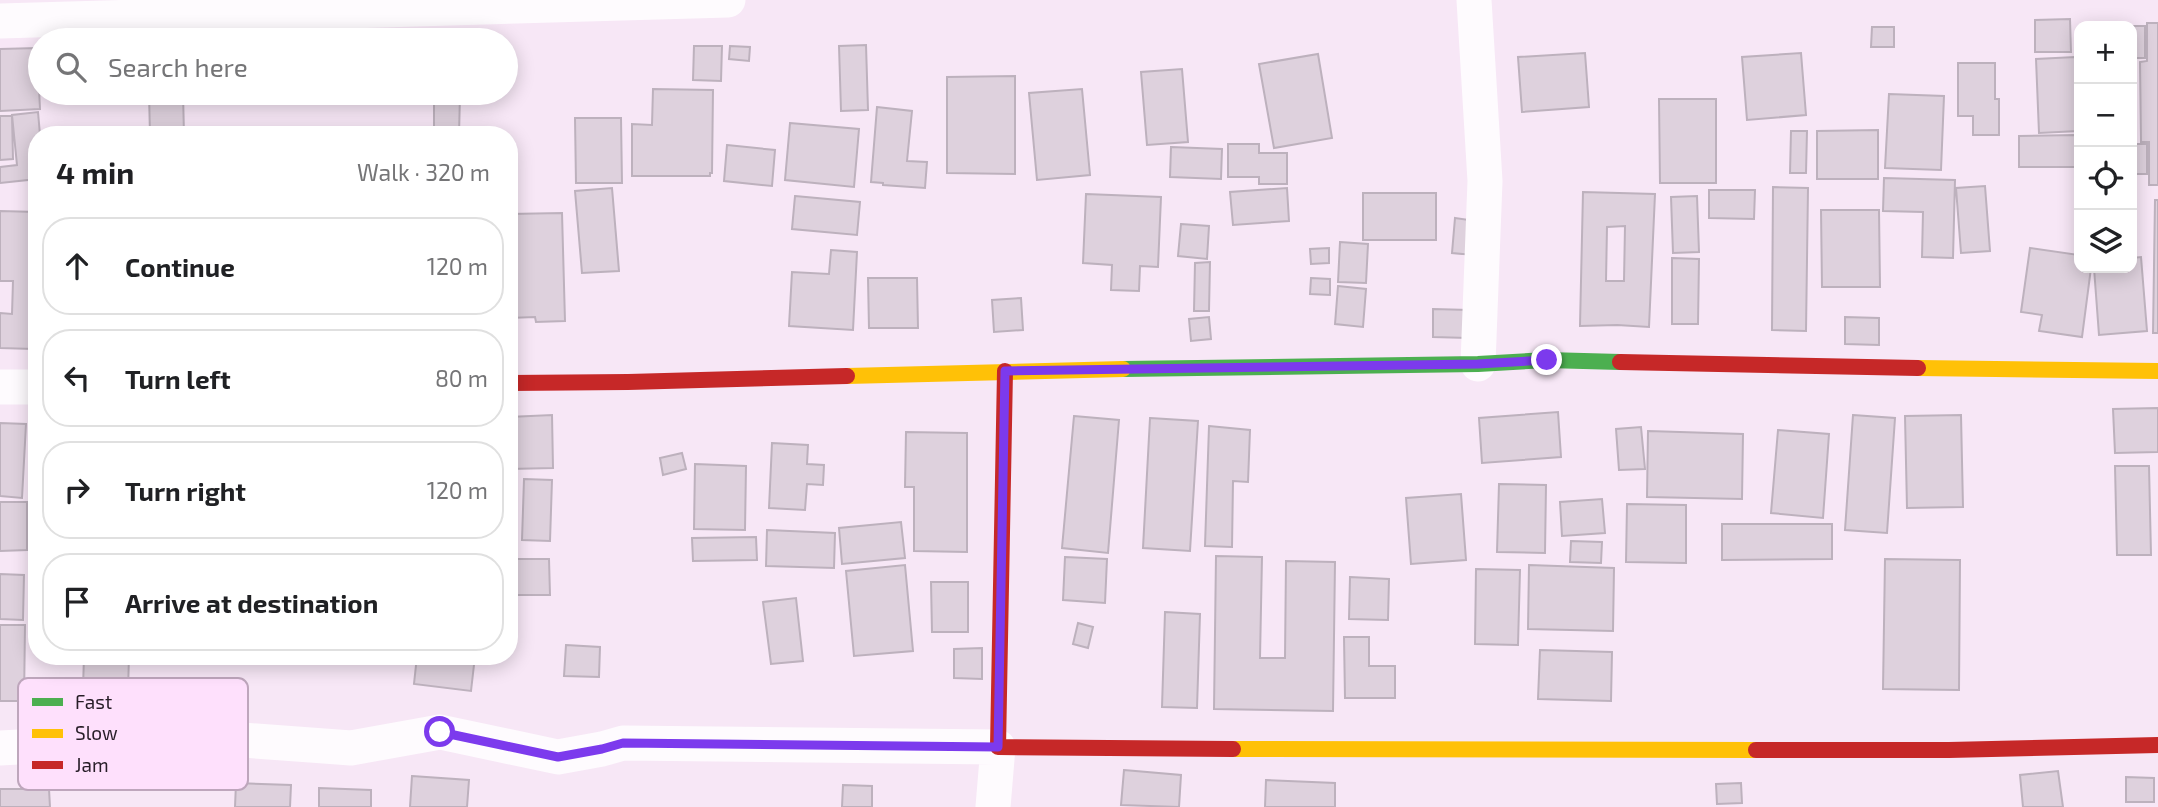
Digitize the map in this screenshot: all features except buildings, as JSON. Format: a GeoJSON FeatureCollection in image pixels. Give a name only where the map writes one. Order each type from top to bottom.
{"type":"FeatureCollection","features":[{"type":"Feature","properties":{"kind":"street"},"geometry":{"type":"LineString","coordinates":[[0,21],[728,0]]}},
{"type":"Feature","properties":{"kind":"street"},"geometry":{"type":"LineString","coordinates":[[1474,0],[1485,181],[1478,364]]}},
{"type":"Feature","properties":{"kind":"street"},"geometry":{"type":"LineString","coordinates":[[518,383],[1005,371],[1478,364],[1547,360],[2158,371]]}},
{"type":"Feature","properties":{"kind":"street"},"geometry":{"type":"LineString","coordinates":[[993,807],[998,747],[1005,371]]}},
{"type":"Feature","properties":{"kind":"street"},"geometry":{"type":"LineString","coordinates":[[0,387],[28,387]]}},
{"type":"Feature","properties":{"kind":"street"},"geometry":{"type":"LineString","coordinates":[[248,740],[351,748],[440,732],[558,757],[623,743],[1188,749],[1949,750],[2158,745]]}},
{"type":"Feature","properties":{"kind":"street"},"geometry":{"type":"LineString","coordinates":[[0,748],[18,747]]}},
{"type":"Feature","properties":{"kind":"traffic: fast"},"geometry":{"type":"LineString","coordinates":[[1123,369],[1478,364],[1547,360],[1620,362]]}},
{"type":"Feature","properties":{"kind":"traffic: slow"},"geometry":{"type":"LineString","coordinates":[[1918,368],[2158,371]]}},
{"type":"Feature","properties":{"kind":"traffic: slow"},"geometry":{"type":"LineString","coordinates":[[847,376],[1123,369]]}},
{"type":"Feature","properties":{"kind":"traffic: slow"},"geometry":{"type":"LineString","coordinates":[[1233,749],[1756,750]]}},
{"type":"Feature","properties":{"kind":"traffic: jam"},"geometry":{"type":"LineString","coordinates":[[1620,362],[1918,368]]}},
{"type":"Feature","properties":{"kind":"traffic: jam"},"geometry":{"type":"LineString","coordinates":[[1005,371],[998,747],[1233,749]]}},
{"type":"Feature","properties":{"kind":"traffic: jam"},"geometry":{"type":"LineString","coordinates":[[518,383],[847,376]]}},
{"type":"Feature","properties":{"kind":"traffic: jam"},"geometry":{"type":"LineString","coordinates":[[1756,750],[1949,750],[2158,745]]}},
{"type":"Feature","properties":{"kind":"route"},"geometry":{"type":"LineString","coordinates":[[440,732],[558,757],[623,743],[998,747],[1005,371],[1478,364],[1547,360]]}}]}
